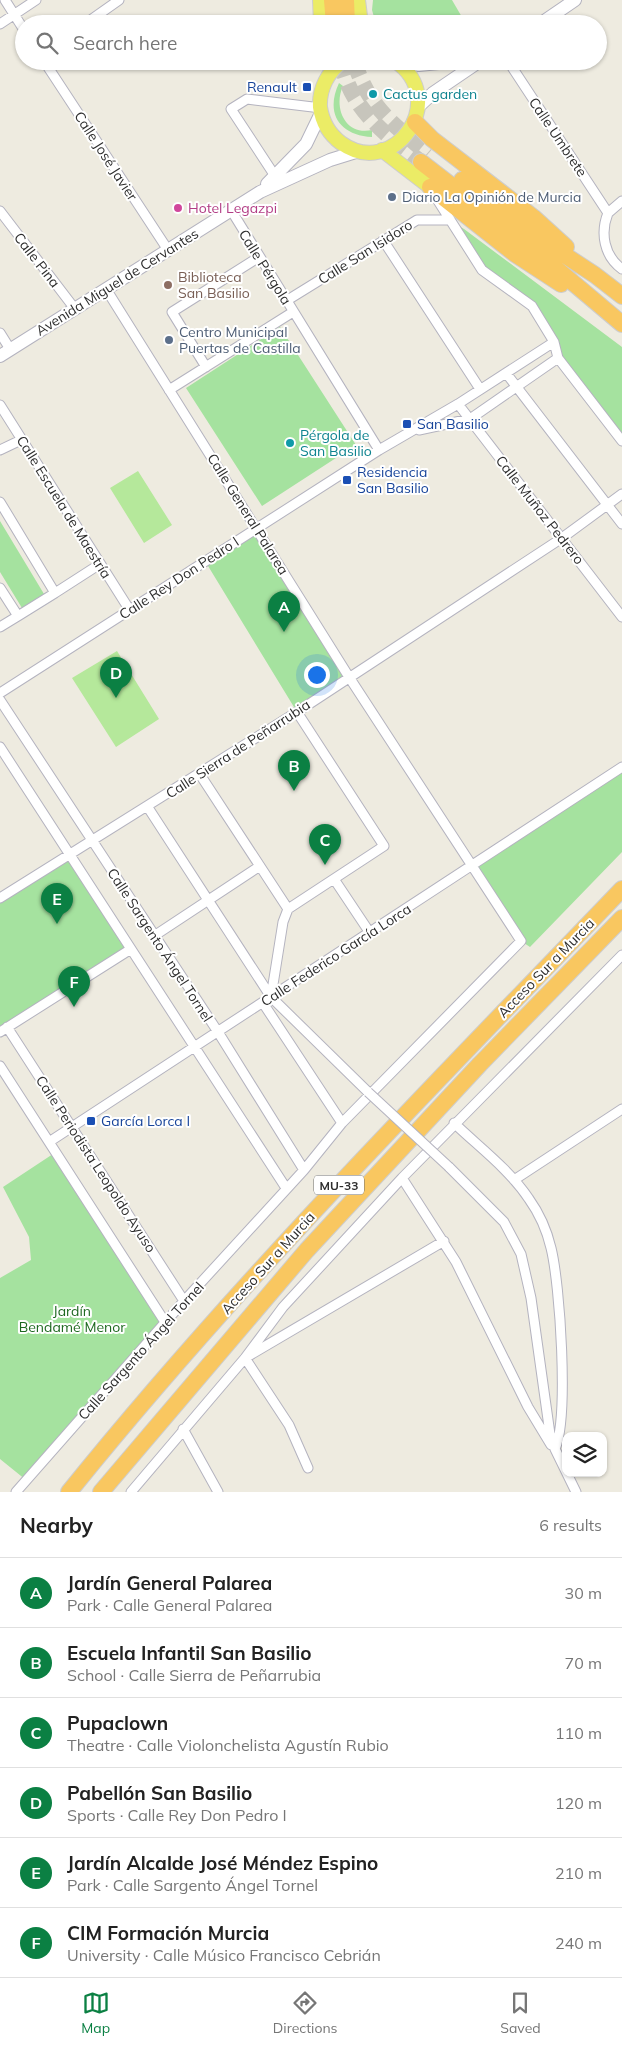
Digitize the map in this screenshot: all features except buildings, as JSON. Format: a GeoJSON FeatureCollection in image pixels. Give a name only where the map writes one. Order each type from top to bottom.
{"type":"FeatureCollection","features":[{"type":"Feature","properties":{"kind":"highway"},"geometry":{"type":"LineString","coordinates":[[332,0],[333,15]]}},
{"type":"Feature","properties":{"kind":"highway"},"geometry":{"type":"LineString","coordinates":[[346,0],[347,15]]}},
{"type":"Feature","properties":{"kind":"highway"},"geometry":{"type":"LineString","coordinates":[[416,114],[440,145],[534,217],[594,275]]}},
{"type":"Feature","properties":{"kind":"highway"},"geometry":{"type":"LineString","coordinates":[[622,296],[424,158],[622,324]]}},
{"type":"Feature","properties":{"kind":"highway"},"geometry":{"type":"LineString","coordinates":[[430,187],[515,254],[622,324]]}},
{"type":"Feature","properties":{"kind":"highway","name":"Acceso Sur a Murcia"},"geometry":{"type":"LineString","coordinates":[[69,1492],[193,1346],[293,1235],[622,889]]}},
{"type":"Feature","properties":{"kind":"highway","name":"Acceso Sur a Murcia"},"geometry":{"type":"LineString","coordinates":[[101,1492],[307,1250],[480,1064],[622,918]]}},
{"type":"Feature","properties":{"kind":"highway"},"geometry":{"type":"LineString","coordinates":[[480,1064],[622,934]]}},
{"type":"Feature","properties":{"kind":"main road"},"geometry":{"type":"LineString","coordinates":[[320,0],[321,15]]}},
{"type":"Feature","properties":{"kind":"main road"},"geometry":{"type":"LineString","coordinates":[[358,0],[360,15]]}},
{"type":"Feature","properties":{"kind":"main road"},"geometry":{"type":"LineString","coordinates":[[553,15],[575,0]]}},
{"type":"Feature","properties":{"kind":"main road"},"geometry":{"type":"LineString","coordinates":[[325,70],[321,110],[327,128],[337,140],[359,151],[382,150],[402,140],[416,114],[432,93],[466,70]]}},
{"type":"Feature","properties":{"kind":"main road"},"geometry":{"type":"LineString","coordinates":[[324,83],[333,70]]}},
{"type":"Feature","properties":{"kind":"main road"},"geometry":{"type":"LineString","coordinates":[[406,70],[414,84],[416,114]]}},
{"type":"Feature","properties":{"kind":"main road","name":"Avenida Miguel de Cervantes"},"geometry":{"type":"LineString","coordinates":[[260,192],[306,144],[321,110]]}},
{"type":"Feature","properties":{"kind":"main road"},"geometry":{"type":"LineString","coordinates":[[382,150],[430,187]]}},
{"type":"Feature","properties":{"kind":"main road","name":"Avenida Miguel de Cervantes"},"geometry":{"type":"LineString","coordinates":[[5,352],[260,192],[330,160],[359,151]]}},
{"type":"Feature","properties":{"kind":"street"},"geometry":{"type":"LineString","coordinates":[[5,0],[14,14]]}},
{"type":"Feature","properties":{"kind":"street"},"geometry":{"type":"LineString","coordinates":[[0,24],[36,0]]}},
{"type":"Feature","properties":{"kind":"street"},"geometry":{"type":"LineString","coordinates":[[98,15],[120,0]]}},
{"type":"Feature","properties":{"kind":"street","name":"Calle José Javier"},"geometry":{"type":"LineString","coordinates":[[50,70],[168,250]]}},
{"type":"Feature","properties":{"kind":"street","name":"Calle Umbrete"},"geometry":{"type":"LineString","coordinates":[[514,70],[608,213]]}},
{"type":"Feature","properties":{"kind":"street"},"geometry":{"type":"LineString","coordinates":[[276,176],[231,110],[247,99],[321,110]]}},
{"type":"Feature","properties":{"kind":"street"},"geometry":{"type":"LineString","coordinates":[[430,187],[482,270],[532,306],[554,342],[558,358],[622,441]]}},
{"type":"Feature","properties":{"kind":"street"},"geometry":{"type":"LineString","coordinates":[[622,202],[608,213],[604,224],[606,250],[622,269]]}},
{"type":"Feature","properties":{"kind":"street","name":"Calle Pérgola"},"geometry":{"type":"LineString","coordinates":[[231,210],[379,450]]}},
{"type":"Feature","properties":{"kind":"street","name":"Calle Pina"},"geometry":{"type":"LineString","coordinates":[[0,211],[75,308]]}},
{"type":"Feature","properties":{"kind":"street","name":"Calle San Isidoro"},"geometry":{"type":"LineString","coordinates":[[286,301],[417,220],[449,220]]}},
{"type":"Feature","properties":{"kind":"street"},"geometry":{"type":"LineString","coordinates":[[383,240],[480,389]]}},
{"type":"Feature","properties":{"kind":"street"},"geometry":{"type":"LineString","coordinates":[[206,367],[172,312],[259,257]]}},
{"type":"Feature","properties":{"kind":"street","name":"Calle General Palarea"},"geometry":{"type":"LineString","coordinates":[[106,289],[349,677],[521,941],[342,1123]]}},
{"type":"Feature","properties":{"kind":"street"},"geometry":{"type":"LineString","coordinates":[[170,390],[293,312]]}},
{"type":"Feature","properties":{"kind":"street"},"geometry":{"type":"LineString","coordinates":[[0,333],[5,352]]}},
{"type":"Feature","properties":{"kind":"street","name":"Calle Rey Don Pedro I"},"geometry":{"type":"LineString","coordinates":[[0,693],[379,450],[458,404],[554,342]]}},
{"type":"Feature","properties":{"kind":"street","name":"Calle Rey Don Pedro I"},"geometry":{"type":"LineString","coordinates":[[409,432],[470,419],[558,358]]}},
{"type":"Feature","properties":{"kind":"street"},"geometry":{"type":"LineString","coordinates":[[506,373],[622,524]]}},
{"type":"Feature","properties":{"kind":"street","name":"Calle Muñoz Pedrero"},"geometry":{"type":"LineString","coordinates":[[458,404],[622,617]]}},
{"type":"Feature","properties":{"kind":"street","name":"Calle Escuela de Maestría"},"geometry":{"type":"LineString","coordinates":[[0,405],[129,609]]}},
{"type":"Feature","properties":{"kind":"street"},"geometry":{"type":"LineString","coordinates":[[0,450],[21,440]]}},
{"type":"Feature","properties":{"kind":"street","name":"Calle Sierra de Peñarrubia"},"geometry":{"type":"LineString","coordinates":[[0,898],[297,712],[562,538],[622,494]]}},
{"type":"Feature","properties":{"kind":"street"},"geometry":{"type":"LineString","coordinates":[[0,502],[55,593]]}},
{"type":"Feature","properties":{"kind":"street"},"geometry":{"type":"LineString","coordinates":[[0,628],[100,564]]}},
{"type":"Feature","properties":{"kind":"street"},"geometry":{"type":"LineString","coordinates":[[0,588],[18,616]]}},
{"type":"Feature","properties":{"kind":"street","name":"Calle Sargento Ángel Tornel"},"geometry":{"type":"LineString","coordinates":[[0,700],[218,1032],[304,1170],[165,1322],[16,1492]]}},
{"type":"Feature","properties":{"kind":"street"},"geometry":{"type":"LineString","coordinates":[[267,1000],[283,922],[288,909],[384,846],[297,712]]}},
{"type":"Feature","properties":{"kind":"street","name":"Calle Sargento Ángel Tornel"},"geometry":{"type":"LineString","coordinates":[[0,747],[286,1188]]}},
{"type":"Feature","properties":{"kind":"street","name":"Calle Federico García Lorca"},"geometry":{"type":"LineString","coordinates":[[49,1142],[622,767]]}},
{"type":"Feature","properties":{"kind":"street"},"geometry":{"type":"LineString","coordinates":[[200,774],[288,909]]}},
{"type":"Feature","properties":{"kind":"street"},"geometry":{"type":"LineString","coordinates":[[147,806],[208,900],[342,1123],[304,1170]]}},
{"type":"Feature","properties":{"kind":"street"},"geometry":{"type":"LineString","coordinates":[[154,936],[260,866]]}},
{"type":"Feature","properties":{"kind":"street"},"geometry":{"type":"LineString","coordinates":[[334,879],[370,933]]}},
{"type":"Feature","properties":{"kind":"street"},"geometry":{"type":"LineString","coordinates":[[4,1030],[131,949]]}},
{"type":"Feature","properties":{"kind":"street"},"geometry":{"type":"LineString","coordinates":[[263,1342],[283,1308],[402,1178],[454,1123],[622,955]]}},
{"type":"Feature","properties":{"kind":"street"},"geometry":{"type":"LineString","coordinates":[[267,1000],[449,1167],[504,1222],[521,1254],[531,1298],[547,1419],[555,1449]]}},
{"type":"Feature","properties":{"kind":"street","name":"Calle Periodista Leopoldo Ayuso"},"geometry":{"type":"LineString","coordinates":[[4,1030],[71,1128],[184,1301]]}},
{"type":"Feature","properties":{"kind":"street","name":"Calle Periodista Leopoldo Ayuso"},"geometry":{"type":"LineString","coordinates":[[0,1066],[165,1322]]}},
{"type":"Feature","properties":{"kind":"street"},"geometry":{"type":"LineString","coordinates":[[514,1180],[622,1109]]}},
{"type":"Feature","properties":{"kind":"street"},"geometry":{"type":"LineString","coordinates":[[454,1123],[514,1180],[530,1199],[551,1247],[558,1298],[562,1422],[555,1449]]}},
{"type":"Feature","properties":{"kind":"street"},"geometry":{"type":"LineString","coordinates":[[402,1178],[444,1241],[533,1417],[555,1449],[576,1492]]}},
{"type":"Feature","properties":{"kind":"street"},"geometry":{"type":"LineString","coordinates":[[131,1492],[245,1358],[263,1342],[444,1241]]}},
{"type":"Feature","properties":{"kind":"street"},"geometry":{"type":"LineString","coordinates":[[245,1358],[289,1424],[308,1468]]}},
{"type":"Feature","properties":{"kind":"street"},"geometry":{"type":"LineString","coordinates":[[533,1417],[542,1421],[547,1419]]}},
{"type":"Feature","properties":{"kind":"street"},"geometry":{"type":"LineString","coordinates":[[547,1419],[556,1426],[562,1422]]}},
{"type":"Feature","properties":{"kind":"street"},"geometry":{"type":"LineString","coordinates":[[183,1429],[218,1492]]}},
{"type":"Feature","properties":{"kind":"green space"},"geometry":{"type":"Polygon","coordinates":[[[373,0],[452,0],[461,15],[373,15],[373,0]]]}},
{"type":"Feature","properties":{"kind":"green space"},"geometry":{"type":"Polygon","coordinates":[[[339,83],[343,86],[340,94],[340,103],[344,118],[355,129],[363,131],[372,130],[372,137],[351,132],[343,127],[338,120],[334,104],[339,83]]]}},
{"type":"Feature","properties":{"kind":"green space"},"geometry":{"type":"Polygon","coordinates":[[[449,220],[464,229],[622,347],[622,441],[558,358],[532,306],[482,270],[449,220]]]}},
{"type":"Feature","properties":{"kind":"green space"},"geometry":{"type":"Polygon","coordinates":[[[280,327],[356,445],[262,506],[186,388],[280,327]]]}},
{"type":"Feature","properties":{"kind":"green space"},"geometry":{"type":"Polygon","coordinates":[[[138,471],[172,525],[144,543],[110,488],[138,471]]]}},
{"type":"Feature","properties":{"kind":"green space"},"geometry":{"type":"Polygon","coordinates":[[[0,521],[44,594],[22,608],[0,572],[0,521]]]}},
{"type":"Feature","properties":{"kind":"green space"},"geometry":{"type":"Polygon","coordinates":[[[257,528],[349,677],[297,712],[205,561],[257,528]]]}},
{"type":"Feature","properties":{"kind":"green space"},"geometry":{"type":"Polygon","coordinates":[[[117,651],[159,719],[116,747],[72,678],[117,651]]]}},
{"type":"Feature","properties":{"kind":"green space"},"geometry":{"type":"Polygon","coordinates":[[[622,767],[622,852],[530,947],[521,941],[471,865],[622,767]]]}},
{"type":"Feature","properties":{"kind":"green space"},"geometry":{"type":"Polygon","coordinates":[[[70,855],[131,949],[0,1032],[0,898],[70,855]]]}},
{"type":"Feature","properties":{"kind":"green space","name":"Jardín Bendamé Menor"},"geometry":{"type":"Polygon","coordinates":[[[56,1152],[165,1322],[26,1480],[0,1459],[0,1278],[31,1260],[29,1237],[3,1187],[56,1152]]]}},
{"type":"Feature","properties":{"kind":"tunnel"},"geometry":{"type":"LineString","coordinates":[[344,70],[352,93],[371,119],[421,162]]}},
{"type":"Feature","properties":{"kind":"tunnel"},"geometry":{"type":"LineString","coordinates":[[357,70],[367,91],[383,114],[428,154]]}},
{"type":"Feature","properties":{"kind":"place","name":"Renault"},"geometry":{"type":"Point","coordinates":[307,87]}},
{"type":"Feature","properties":{"kind":"place","name":"Cactus garden"},"geometry":{"type":"Point","coordinates":[373,94]}},
{"type":"Feature","properties":{"kind":"place","name":"Diario La Opinión de Murcia"},"geometry":{"type":"Point","coordinates":[392,197]}},
{"type":"Feature","properties":{"kind":"place","name":"Hotel Legazpi"},"geometry":{"type":"Point","coordinates":[178,208]}},
{"type":"Feature","properties":{"kind":"place","name":"Biblioteca San Basilio"},"geometry":{"type":"Point","coordinates":[168,285]}},
{"type":"Feature","properties":{"kind":"place","name":"Centro Municipal Puertas de Castilla"},"geometry":{"type":"Point","coordinates":[169,340]}},
{"type":"Feature","properties":{"kind":"place","name":"San Basilio"},"geometry":{"type":"Point","coordinates":[407,424]}},
{"type":"Feature","properties":{"kind":"place","name":"Pérgola de San Basilio"},"geometry":{"type":"Point","coordinates":[290,443]}},
{"type":"Feature","properties":{"kind":"place","name":"Residencia San Basilio"},"geometry":{"type":"Point","coordinates":[347,480]}},
{"type":"Feature","properties":{"kind":"place","name":"Jardín General Palarea"},"geometry":{"type":"Point","coordinates":[284,632]}},
{"type":"Feature","properties":{"kind":"place","name":"Pabellón San Basilio"},"geometry":{"type":"Point","coordinates":[116,698]}},
{"type":"Feature","properties":{"kind":"place","name":"Escuela Infantil San Basilio"},"geometry":{"type":"Point","coordinates":[294,791]}},
{"type":"Feature","properties":{"kind":"place","name":"Pupaclown"},"geometry":{"type":"Point","coordinates":[325,865]}},
{"type":"Feature","properties":{"kind":"place","name":"Jardín Alcalde José Méndez Espino"},"geometry":{"type":"Point","coordinates":[57,924]}},
{"type":"Feature","properties":{"kind":"place","name":"CIM Formación Murcia"},"geometry":{"type":"Point","coordinates":[74,1007]}},
{"type":"Feature","properties":{"kind":"place","name":"García Lorca I"},"geometry":{"type":"Point","coordinates":[91,1121]}}]}
